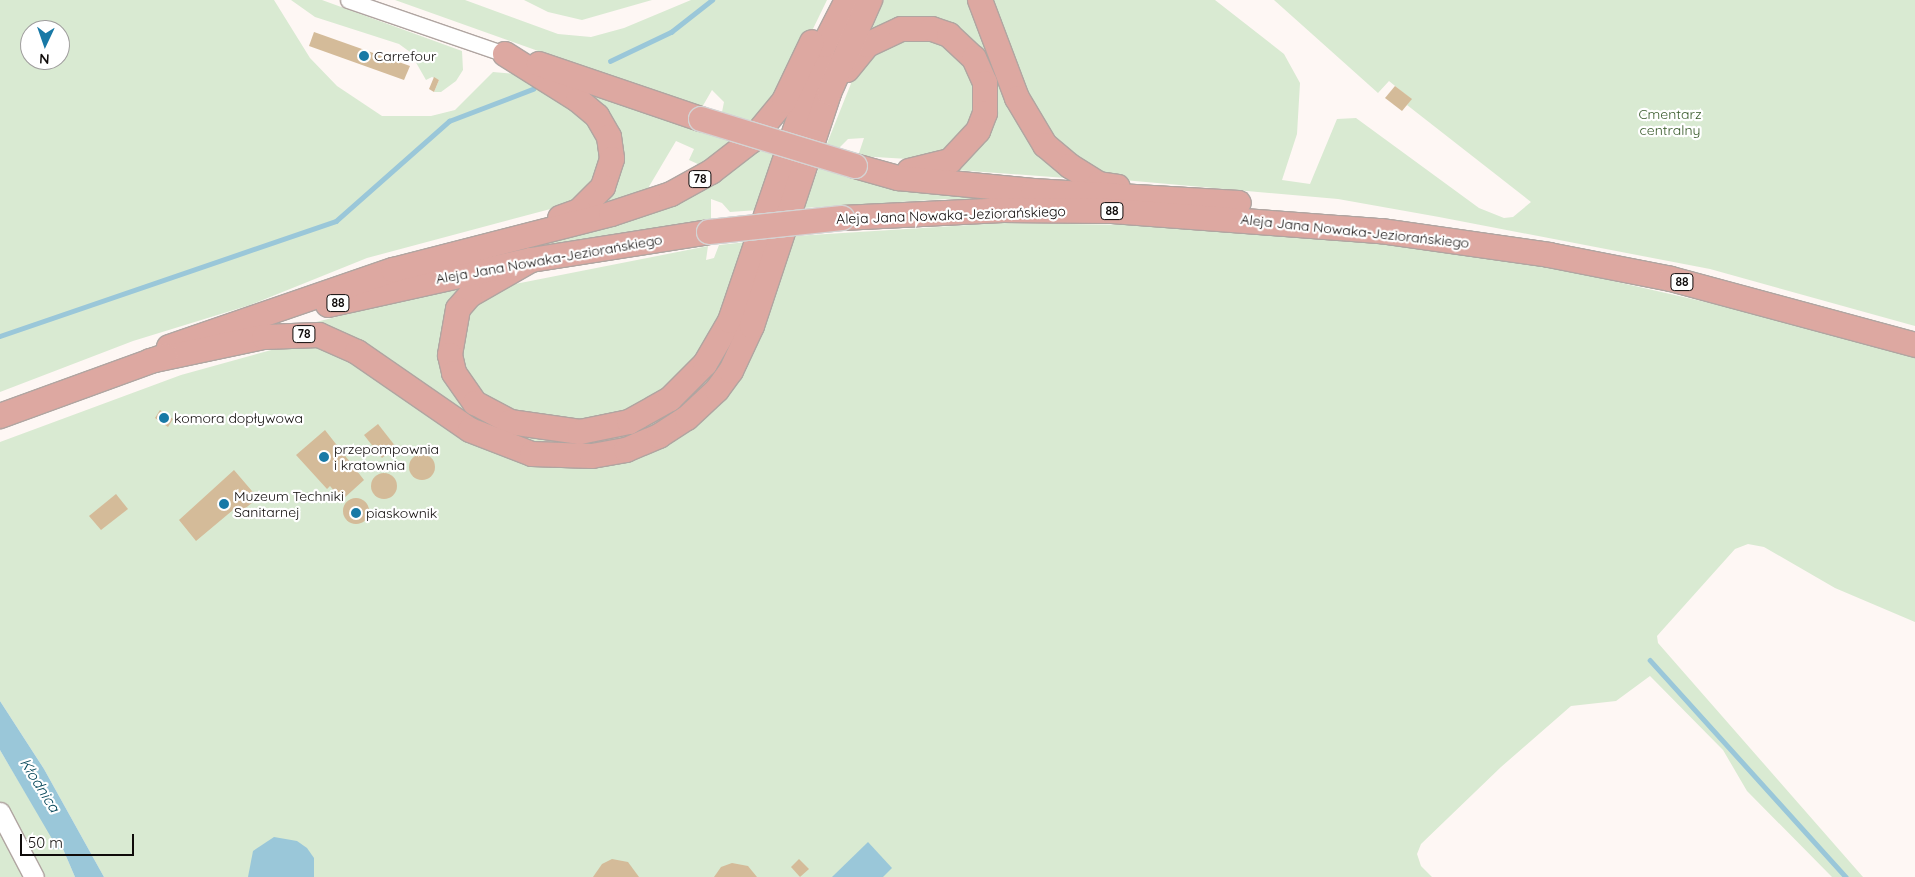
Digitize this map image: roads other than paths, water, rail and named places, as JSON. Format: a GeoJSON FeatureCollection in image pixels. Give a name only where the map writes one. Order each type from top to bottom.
{"type":"FeatureCollection","features":[{"type":"Feature","properties":{"kind":"main road","name":"78"},"geometry":{"type":"LineString","coordinates":[[150,361],[176,343],[316,294],[483,245],[636,207],[711,172],[751,140],[784,100],[833,0]]}},
{"type":"Feature","properties":{"kind":"main road"},"geometry":{"type":"LineString","coordinates":[[531,260],[470,295],[458,310],[450,337],[450,355],[454,373],[475,403],[510,422],[580,432],[629,422],[670,399],[705,364],[727,328],[824,45],[847,0]]}},
{"type":"Feature","properties":{"kind":"main road","name":"78"},"geometry":{"type":"LineString","coordinates":[[150,361],[264,337],[319,335],[357,352],[492,441],[558,457],[592,456],[626,450],[687,418],[717,390],[732,370],[752,326],[814,145],[829,93],[870,0]]}},
{"type":"Feature","properties":{"kind":"main road"},"geometry":{"type":"LineString","coordinates":[[980,0],[1017,98],[1045,144],[1070,166],[1099,184],[1194,198],[1282,207],[1380,231]]}},
{"type":"Feature","properties":{"kind":"main road"},"geometry":{"type":"LineString","coordinates":[[814,145],[842,78],[867,45],[901,29],[932,29],[949,35],[974,58],[985,83],[984,113],[969,144],[950,161],[936,167],[904,171],[855,166]]}},
{"type":"Feature","properties":{"kind":"main road"},"geometry":{"type":"LineString","coordinates":[[505,54],[701,119],[898,178],[1032,191],[1194,198]]}},
{"type":"Feature","properties":{"kind":"main road"},"geometry":{"type":"LineString","coordinates":[[483,245],[579,211],[603,187],[612,159],[609,137],[597,116],[565,90],[505,54]]}},
{"type":"Feature","properties":{"kind":"main road","name":"Aleja Jana Nowaka-Jeziorańskiego"},"geometry":{"type":"LineString","coordinates":[[0,416],[150,361],[325,306],[531,260],[710,232],[842,218],[1003,210],[1112,211],[1380,231],[1549,255],[1671,279],[1915,345]]}},
{"type":"Feature","properties":{"kind":"street"},"geometry":{"type":"LineString","coordinates":[[348,0],[505,54]]}},
{"type":"Feature","properties":{"kind":"street"},"geometry":{"type":"LineString","coordinates":[[0,812],[34,877]]}},
{"type":"Feature","properties":{"kind":"street"},"geometry":{"type":"LineString","coordinates":[[0,834],[24,857]]}},
{"type":"Feature","properties":{"kind":"water","name":"Kłodnica"},"geometry":{"type":"Polygon","coordinates":[[[0,701],[44,769],[104,877],[75,877],[63,849],[50,849],[49,845],[55,844],[0,750],[0,701]]]}},
{"type":"Feature","properties":{"kind":"water"},"geometry":{"type":"Polygon","coordinates":[[[274,837],[297,841],[307,848],[314,858],[314,877],[248,877],[253,851],[274,837]]]}},
{"type":"Feature","properties":{"kind":"water"},"geometry":{"type":"Polygon","coordinates":[[[868,842],[892,868],[883,877],[832,877],[868,842]]]}},
{"type":"Feature","properties":{"kind":"waterway"},"geometry":{"type":"LineString","coordinates":[[610,61],[671,32],[712,0]]}},
{"type":"Feature","properties":{"kind":"waterway"},"geometry":{"type":"LineString","coordinates":[[0,336],[336,221],[449,121],[533,89]]}},
{"type":"Feature","properties":{"kind":"waterway"},"geometry":{"type":"LineString","coordinates":[[1650,660],[1846,877]]}},
{"type":"Feature","properties":{"kind":"place","name":"Carrefour"},"geometry":{"type":"Point","coordinates":[364,56]}},
{"type":"Feature","properties":{"kind":"place","name":"komora dopływowa"},"geometry":{"type":"Point","coordinates":[164,418]}},
{"type":"Feature","properties":{"kind":"place","name":"przepompownia i kratownia"},"geometry":{"type":"Point","coordinates":[324,457]}},
{"type":"Feature","properties":{"kind":"place","name":"Muzeum Techniki Sanitarnej"},"geometry":{"type":"Point","coordinates":[224,504]}},
{"type":"Feature","properties":{"kind":"place","name":"piaskownik"},"geometry":{"type":"Point","coordinates":[356,513]}},
{"type":"Feature","properties":{"kind":"park label","name":"Cmentarz centralny"},"geometry":{"type":"Point","coordinates":[1670,122]}}]}
